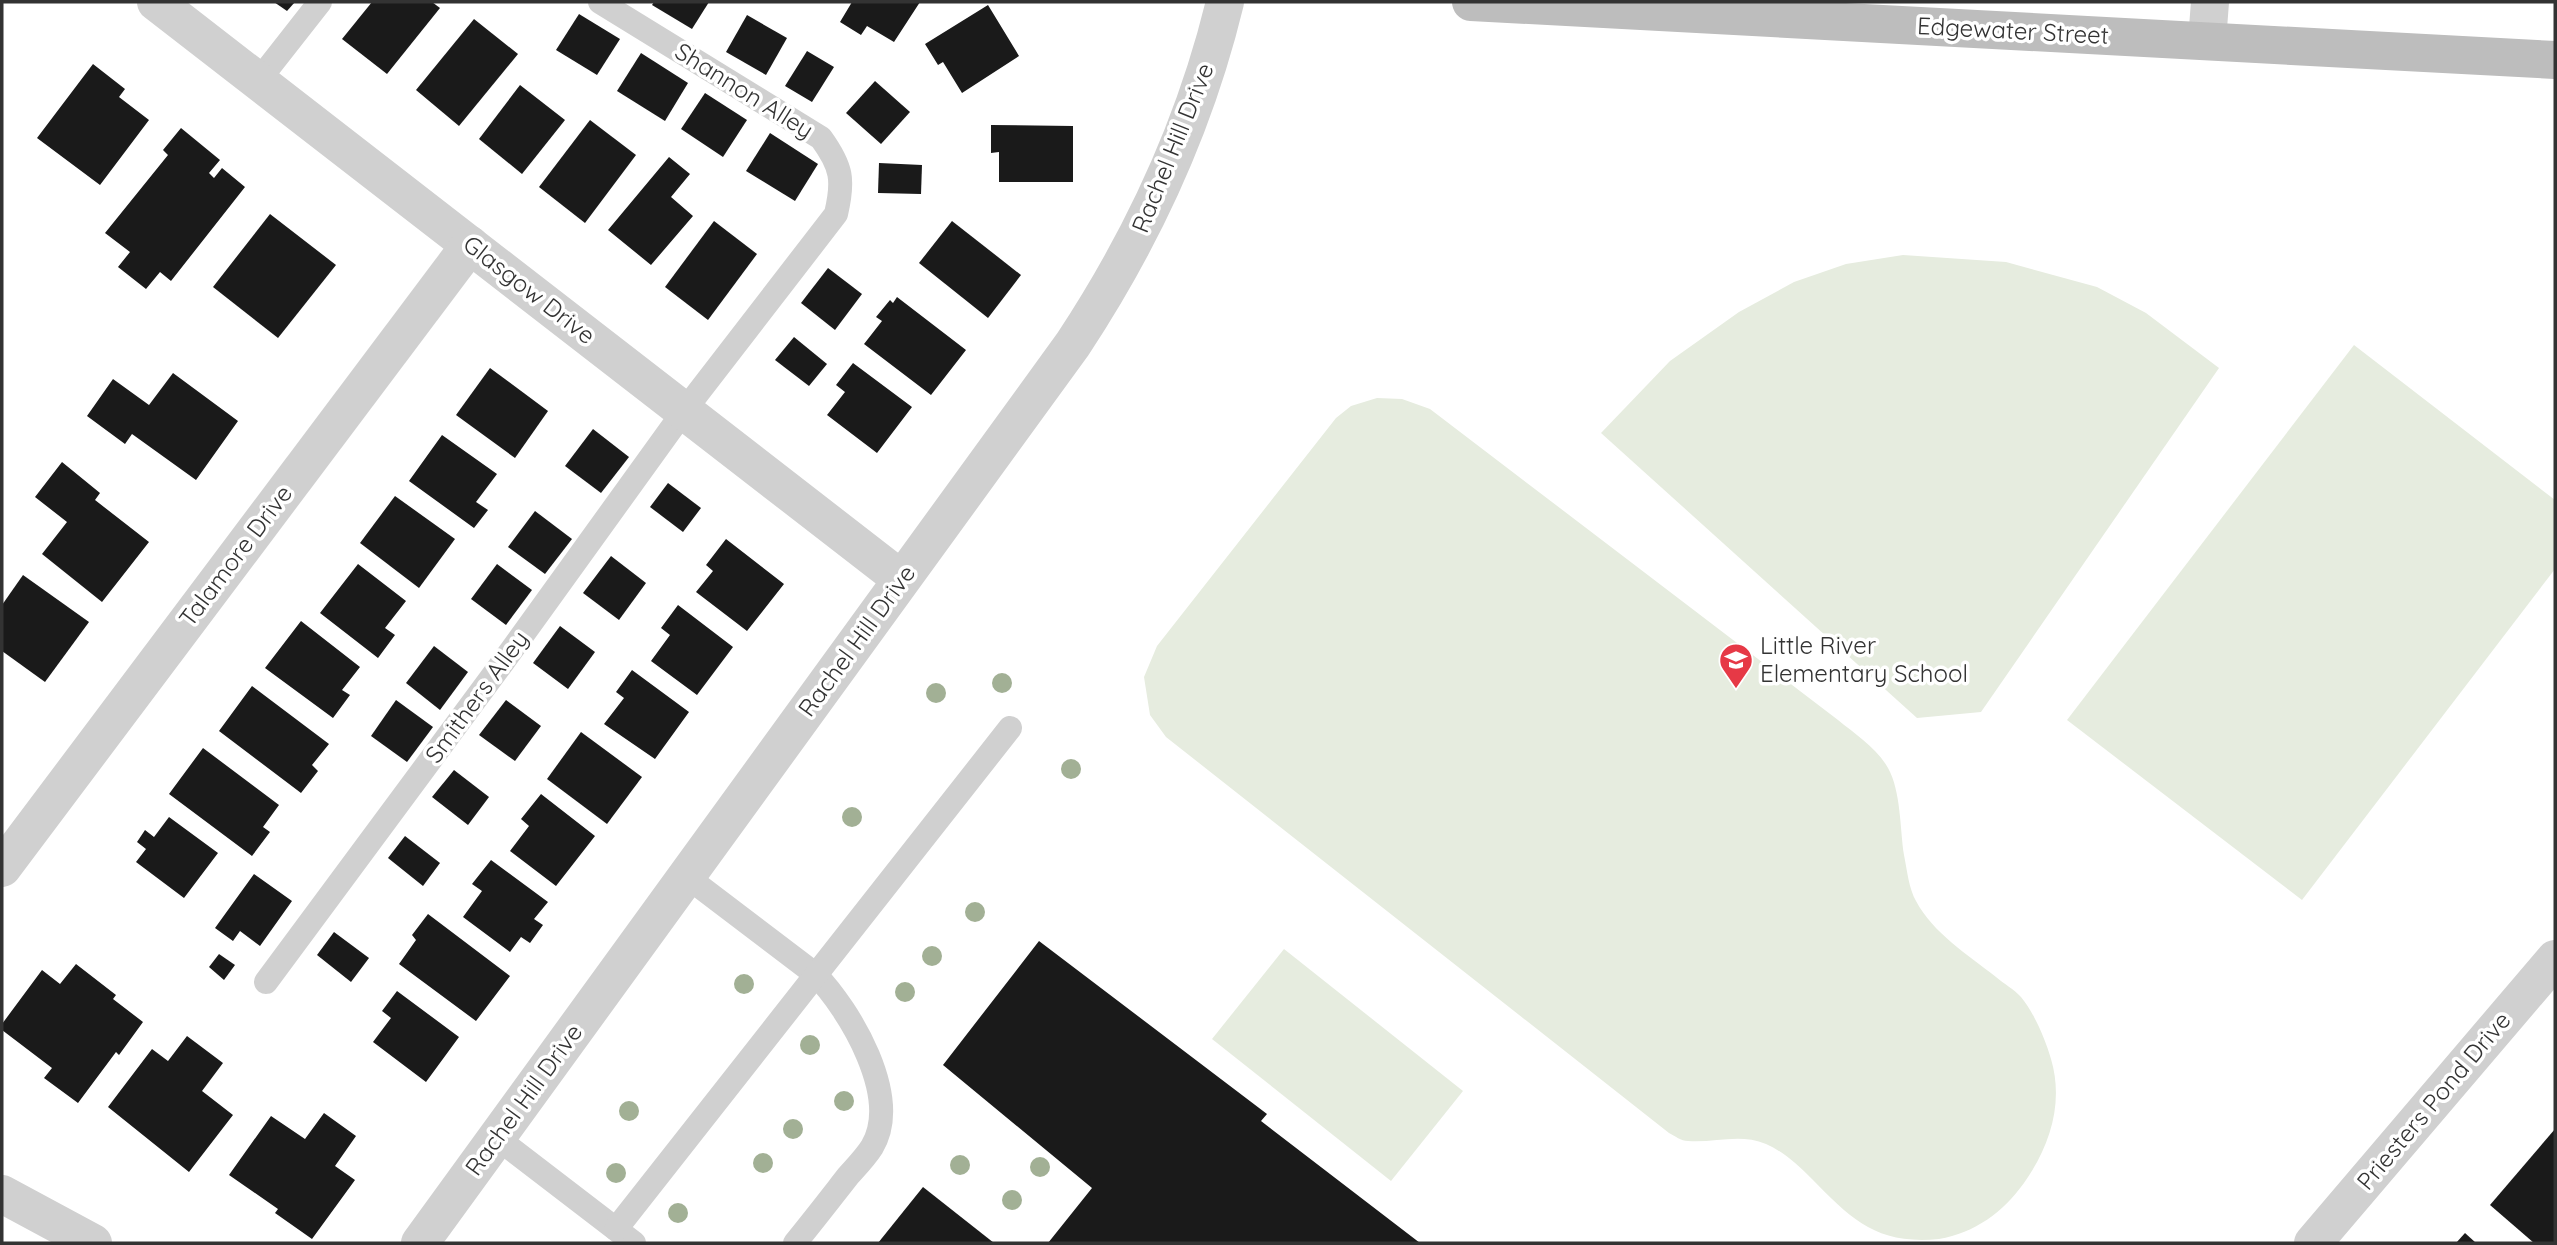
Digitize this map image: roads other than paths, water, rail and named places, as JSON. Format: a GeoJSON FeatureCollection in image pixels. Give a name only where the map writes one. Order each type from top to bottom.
{"type":"FeatureCollection","features":[{"type":"Feature","properties":{"kind":"street","name":"Glasgow Drive"},"geometry":{"type":"LineString","coordinates":[[156,2],[901,579]]}},
{"type":"Feature","properties":{"kind":"street","name":"Rachel Hill Drive"},"geometry":{"type":"LineString","coordinates":[[420,1243],[1105,297],[1166,180],[1194,111],[1216,39],[1224,2]]}},
{"type":"Feature","properties":{"kind":"street","name":"Edgewater Street"},"geometry":{"type":"LineString","coordinates":[[1471,2],[2555,60]]}},
{"type":"Feature","properties":{"kind":"street"},"geometry":{"type":"LineString","coordinates":[[2207,41],[2210,2]]}},
{"type":"Feature","properties":{"kind":"street","name":"Talamore Drive"},"geometry":{"type":"LineString","coordinates":[[2,868],[470,245]]}},
{"type":"Feature","properties":{"kind":"street","name":"Priesters Pond Drive"},"geometry":{"type":"LineString","coordinates":[[2313,1243],[2555,959]]}},
{"type":"Feature","properties":{"kind":"street"},"geometry":{"type":"LineString","coordinates":[[2,1194],[93,1243]]}},
{"type":"Feature","properties":{"kind":"lane"},"geometry":{"type":"LineString","coordinates":[[258,80],[320,2]]}},
{"type":"Feature","properties":{"kind":"lane","name":"Shannon Alley"},"geometry":{"type":"LineString","coordinates":[[600,2],[821,138],[837,160],[842,187],[836,214],[684,411]]}},
{"type":"Feature","properties":{"kind":"lane","name":"Smithers Alley"},"geometry":{"type":"LineString","coordinates":[[266,982],[503,662],[684,411]]}},
{"type":"Feature","properties":{"kind":"lane"},"geometry":{"type":"LineString","coordinates":[[497,1138],[625,1236],[815,974],[1010,728]]}},
{"type":"Feature","properties":{"kind":"lane"},"geometry":{"type":"LineString","coordinates":[[686,876],[815,974],[840,1004],[858,1034],[878,1084],[881,1115],[873,1146],[795,1243]]}},
{"type":"Feature","properties":{"kind":"place","name":"Little River Elementary School"},"geometry":{"type":"Point","coordinates":[1736,690]}}]}
